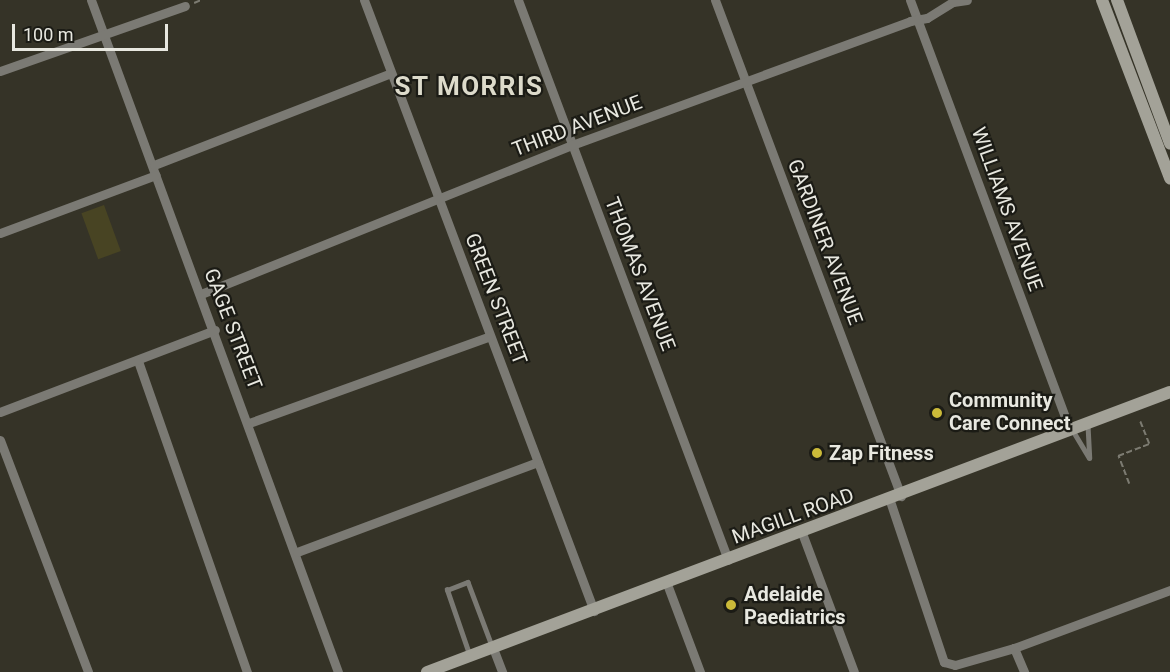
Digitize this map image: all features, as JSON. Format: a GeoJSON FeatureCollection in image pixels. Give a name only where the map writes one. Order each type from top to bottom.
{"type":"FeatureCollection","features":[{"type":"Feature","properties":{"kind":"main road"},"geometry":{"type":"LineString","coordinates":[[1102,0],[1158,128],[1170,143]]}},
{"type":"Feature","properties":{"kind":"main road"},"geometry":{"type":"LineString","coordinates":[[1117,0],[1158,128],[1170,178]]}},
{"type":"Feature","properties":{"kind":"main road","name":"MAGILL ROAD"},"geometry":{"type":"LineString","coordinates":[[428,672],[896,498],[1170,392]]}},
{"type":"Feature","properties":{"kind":"street","name":"GAGE STREET"},"geometry":{"type":"LineString","coordinates":[[91,0],[297,552],[338,672]]}},
{"type":"Feature","properties":{"kind":"street","name":"GREEN STREET"},"geometry":{"type":"LineString","coordinates":[[364,0],[594,611]]}},
{"type":"Feature","properties":{"kind":"street","name":"THOMAS AVENUE"},"geometry":{"type":"LineString","coordinates":[[518,0],[728,560]]}},
{"type":"Feature","properties":{"kind":"street","name":"GARDINER AVENUE"},"geometry":{"type":"LineString","coordinates":[[714,0],[896,498],[944,662],[955,665],[1014,648]]}},
{"type":"Feature","properties":{"kind":"street","name":"WILLIAMS AVENUE"},"geometry":{"type":"LineString","coordinates":[[910,0],[1071,429]]}},
{"type":"Feature","properties":{"kind":"street","name":"THIRD AVENUE"},"geometry":{"type":"LineString","coordinates":[[201,294],[572,146],[916,18],[932,16],[954,2],[967,0]]}},
{"type":"Feature","properties":{"kind":"street"},"geometry":{"type":"LineString","coordinates":[[0,71],[185,6]]}},
{"type":"Feature","properties":{"kind":"street"},"geometry":{"type":"LineString","coordinates":[[0,233],[391,73]]}},
{"type":"Feature","properties":{"kind":"street"},"geometry":{"type":"LineString","coordinates":[[0,412],[215,330]]}},
{"type":"Feature","properties":{"kind":"street"},"geometry":{"type":"LineString","coordinates":[[249,423],[490,336]]}},
{"type":"Feature","properties":{"kind":"street"},"geometry":{"type":"LineString","coordinates":[[138,360],[247,672]]}},
{"type":"Feature","properties":{"kind":"street"},"geometry":{"type":"LineString","coordinates":[[0,440],[88,672]]}},
{"type":"Feature","properties":{"kind":"street"},"geometry":{"type":"LineString","coordinates":[[297,552],[538,462]]}},
{"type":"Feature","properties":{"kind":"street"},"geometry":{"type":"LineString","coordinates":[[802,533],[854,672]]}},
{"type":"Feature","properties":{"kind":"street"},"geometry":{"type":"LineString","coordinates":[[667,584],[700,672]]}},
{"type":"Feature","properties":{"kind":"street"},"geometry":{"type":"LineString","coordinates":[[1024,672],[1014,648],[1170,590]]}},
{"type":"Feature","properties":{"kind":"street"},"geometry":{"type":"LineString","coordinates":[[493,648],[502,672]]}},
{"type":"Feature","properties":{"kind":"lane"},"geometry":{"type":"LineString","coordinates":[[1071,429],[1090,458],[1088,423]]}},
{"type":"Feature","properties":{"kind":"lane"},"geometry":{"type":"LineString","coordinates":[[470,657],[447,590],[468,582],[493,648]]}},
{"type":"Feature","properties":{"kind":"path"},"geometry":{"type":"LineString","coordinates":[[1128,484],[1118,456],[1149,444],[1140,422]]}},
{"type":"Feature","properties":{"kind":"shaded area"},"geometry":{"type":"Polygon","coordinates":[[[104,205],[121,251],[98,259],[81,213],[104,205]]]}},
{"type":"Feature","properties":{"kind":"place","name":"Community Care Connect"},"geometry":{"type":"Point","coordinates":[937,413]}},
{"type":"Feature","properties":{"kind":"place","name":"Zap Fitness"},"geometry":{"type":"Point","coordinates":[817,453]}},
{"type":"Feature","properties":{"kind":"place","name":"Adelaide Paediatrics"},"geometry":{"type":"Point","coordinates":[731,605]}},
{"type":"Feature","properties":{"kind":"district","name":"ST MORRIS"},"geometry":{"type":"Point","coordinates":[469,87]}}]}
